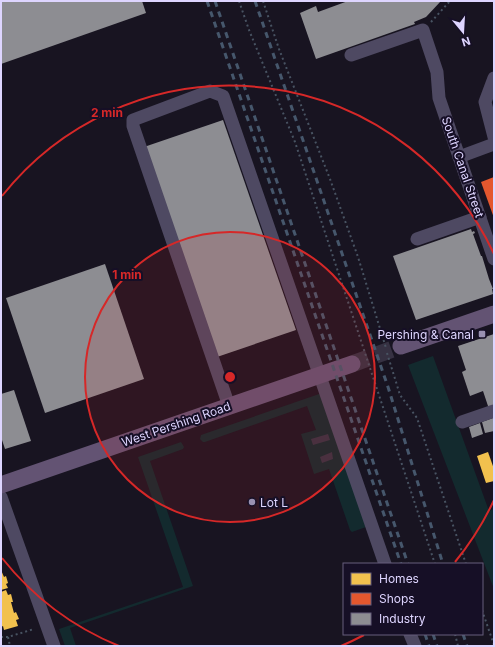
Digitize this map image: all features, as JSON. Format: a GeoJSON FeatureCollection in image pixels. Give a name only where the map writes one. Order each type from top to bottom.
{"type":"FeatureCollection","features":[{"type":"Feature","properties":{"kind":"main road"},"geometry":{"type":"LineString","coordinates":[[401,346],[494,314]]}},
{"type":"Feature","properties":{"kind":"main road","name":"West Pershing Road"},"geometry":{"type":"LineString","coordinates":[[1,485],[352,364]]}},
{"type":"Feature","properties":{"kind":"street"},"geometry":{"type":"LineString","coordinates":[[351,55],[423,30]]}},
{"type":"Feature","properties":{"kind":"street","name":"South Canal Street"},"geometry":{"type":"LineString","coordinates":[[423,30],[437,72],[439,98],[494,259]]}},
{"type":"Feature","properties":{"kind":"street"},"geometry":{"type":"LineString","coordinates":[[494,78],[485,102],[494,137]]}},
{"type":"Feature","properties":{"kind":"street"},"geometry":{"type":"LineString","coordinates":[[229,406],[133,126],[133,120],[210,91],[223,96],[385,563]]}},
{"type":"Feature","properties":{"kind":"street"},"geometry":{"type":"LineString","coordinates":[[459,157],[494,144]]}},
{"type":"Feature","properties":{"kind":"street"},"geometry":{"type":"LineString","coordinates":[[416,239],[480,217]]}},
{"type":"Feature","properties":{"kind":"street"},"geometry":{"type":"LineString","coordinates":[[462,422],[494,412]]}},
{"type":"Feature","properties":{"kind":"street"},"geometry":{"type":"LineString","coordinates":[[1,497],[54,646]]}},
{"type":"Feature","properties":{"kind":"street"},"geometry":{"type":"LineString","coordinates":[[410,635],[414,646]]}},
{"type":"Feature","properties":{"kind":"path"},"geometry":{"type":"LineString","coordinates":[[239,1],[249,30],[296,142],[435,563]]}},
{"type":"Feature","properties":{"kind":"path"},"geometry":{"type":"LineString","coordinates":[[263,1],[279,49],[330,179],[358,257],[400,395],[417,418],[466,563]]}},
{"type":"Feature","properties":{"kind":"path"},"geometry":{"type":"LineString","coordinates":[[423,30],[450,1]]}},
{"type":"Feature","properties":{"kind":"path"},"geometry":{"type":"LineString","coordinates":[[483,613],[494,645]]}},
{"type":"Feature","properties":{"kind":"path"},"geometry":{"type":"LineString","coordinates":[[1,637],[8,637],[36,628]]}},
{"type":"Feature","properties":{"kind":"path"},"geometry":{"type":"LineString","coordinates":[[455,635],[458,646]]}},
{"type":"Feature","properties":{"kind":"path"},"geometry":{"type":"LineString","coordinates":[[8,637],[10,646]]}},
{"type":"Feature","properties":{"kind":"green space"},"geometry":{"type":"Polygon","coordinates":[[[433,356],[489,511],[494,509],[494,589],[408,365],[433,356]]]}},
{"type":"Feature","properties":{"kind":"green space"},"geometry":{"type":"Polygon","coordinates":[[[322,393],[366,527],[352,532],[329,469],[314,474],[301,434],[316,430],[307,406],[205,442],[200,439],[201,435],[322,393]]]}},
{"type":"Feature","properties":{"kind":"green space"},"geometry":{"type":"Polygon","coordinates":[[[181,442],[184,447],[183,449],[150,461],[193,586],[70,628],[76,646],[65,646],[59,629],[183,587],[138,457],[181,442]]]}},
{"type":"Feature","properties":{"kind":"building: Homes"},"geometry":{"type":"Polygon","coordinates":[[[488,452],[494,469],[494,481],[486,483],[477,456],[488,452]]]}},
{"type":"Feature","properties":{"kind":"building: Homes"},"geometry":{"type":"Polygon","coordinates":[[[1,570],[4,577],[6,576],[8,583],[6,584],[8,588],[1,590],[1,570]]]}},
{"type":"Feature","properties":{"kind":"building: Homes"},"geometry":{"type":"Polygon","coordinates":[[[6,590],[8,595],[11,594],[13,602],[11,602],[14,613],[16,612],[19,619],[16,620],[18,626],[4,630],[3,626],[1,627],[1,592],[6,590]]]}},
{"type":"Feature","properties":{"kind":"building: Shops"},"geometry":{"type":"Polygon","coordinates":[[[494,177],[494,218],[481,182],[494,177]]]}},
{"type":"Feature","properties":{"kind":"building: Industry"},"geometry":{"type":"Polygon","coordinates":[[[1,1],[142,1],[146,13],[1,64],[1,1]]]}},
{"type":"Feature","properties":{"kind":"building: Industry"},"geometry":{"type":"Polygon","coordinates":[[[348,1],[441,1],[426,17],[414,22],[415,24],[316,59],[300,13],[316,6],[318,12],[348,1]]]}},
{"type":"Feature","properties":{"kind":"building: Industry"},"geometry":{"type":"Polygon","coordinates":[[[223,120],[296,330],[217,357],[144,147],[223,120]]]}},
{"type":"Feature","properties":{"kind":"building: Industry"},"geometry":{"type":"Polygon","coordinates":[[[471,229],[472,232],[474,231],[475,233],[473,234],[493,289],[493,294],[416,320],[393,256],[471,229]]]}},
{"type":"Feature","properties":{"kind":"building: Industry"},"geometry":{"type":"Polygon","coordinates":[[[105,264],[144,379],[45,413],[6,298],[105,264]]]}},
{"type":"Feature","properties":{"kind":"building: Industry"},"geometry":{"type":"Polygon","coordinates":[[[494,334],[494,408],[489,409],[483,391],[470,396],[462,372],[466,370],[458,346],[494,334]]]}},
{"type":"Feature","properties":{"kind":"building: Industry"},"geometry":{"type":"Polygon","coordinates":[[[14,390],[31,441],[5,449],[1,437],[1,394],[14,390]]]}},
{"type":"Feature","properties":{"kind":"building: Industry"},"geometry":{"type":"Polygon","coordinates":[[[493,418],[494,431],[485,433],[482,422],[493,418]]]}},
{"type":"Feature","properties":{"kind":"building: Industry"},"geometry":{"type":"Polygon","coordinates":[[[480,423],[483,434],[472,438],[469,427],[480,423]]]}},
{"type":"Feature","properties":{"kind":"building: Other"},"geometry":{"type":"Polygon","coordinates":[[[328,434],[330,440],[313,445],[311,439],[328,434]]]}},
{"type":"Feature","properties":{"kind":"building: Other"},"geometry":{"type":"Polygon","coordinates":[[[332,452],[333,459],[322,463],[320,457],[332,452]]]}},
{"type":"Feature","properties":{"kind":"tunnel"},"geometry":{"type":"LineString","coordinates":[[352,364],[401,346]]}},
{"type":"Feature","properties":{"kind":"railway"},"geometry":{"type":"LineString","coordinates":[[207,1],[401,563]]}},
{"type":"Feature","properties":{"kind":"railway"},"geometry":{"type":"LineString","coordinates":[[215,1],[408,563]]}},
{"type":"Feature","properties":{"kind":"railway"},"geometry":{"type":"LineString","coordinates":[[255,1],[388,387],[443,563]]}},
{"type":"Feature","properties":{"kind":"railway"},"geometry":{"type":"LineString","coordinates":[[425,635],[429,646]]}},
{"type":"Feature","properties":{"kind":"railway"},"geometry":{"type":"LineString","coordinates":[[433,635],[437,646]]}},
{"type":"Feature","properties":{"kind":"railway"},"geometry":{"type":"LineString","coordinates":[[463,635],[467,646]]}},
{"type":"Feature","properties":{"kind":"place","name":"Pershing & Canal"},"geometry":{"type":"Point","coordinates":[482,334]}},
{"type":"Feature","properties":{"kind":"place","name":"Lot L"},"geometry":{"type":"Point","coordinates":[252,502]}}]}
